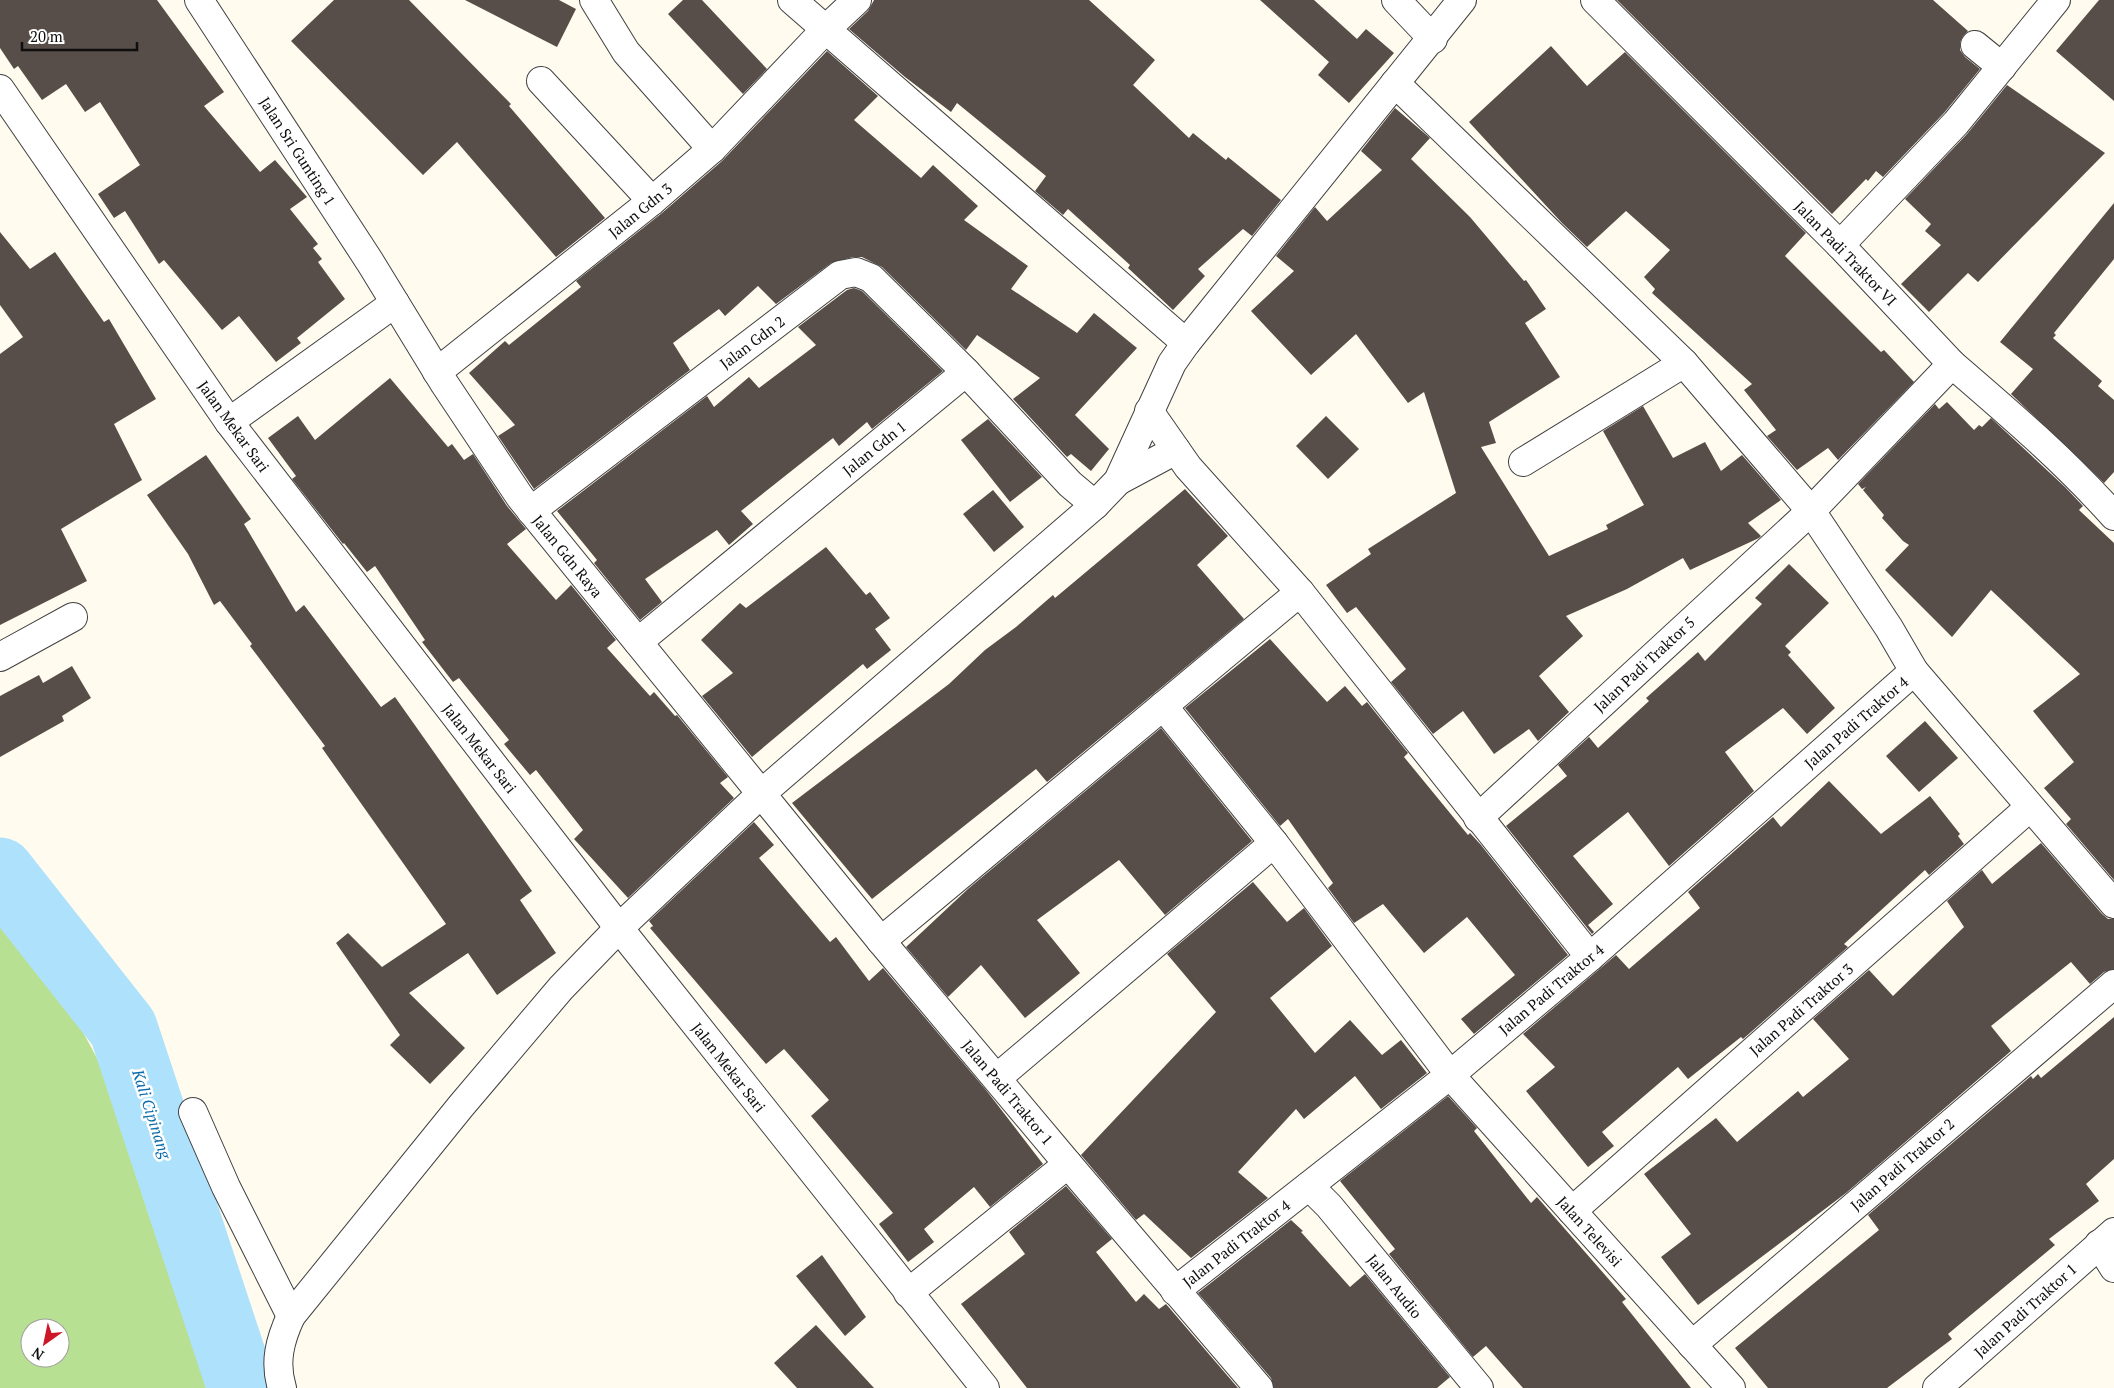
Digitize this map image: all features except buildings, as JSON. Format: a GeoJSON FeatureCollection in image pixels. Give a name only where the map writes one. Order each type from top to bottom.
{"type":"FeatureCollection","features":[{"type":"Feature","properties":{"kind":"street","name":"Jalan Sri Gunting 1"},"geometry":{"type":"LineString","coordinates":[[200,0],[396,303]]}},
{"type":"Feature","properties":{"kind":"street"},"geometry":{"type":"LineString","coordinates":[[594,0],[626,52],[712,148]]}},
{"type":"Feature","properties":{"kind":"street"},"geometry":{"type":"LineString","coordinates":[[792,0],[1186,343]]}},
{"type":"Feature","properties":{"kind":"street","name":"Jalan Gdn 3"},"geometry":{"type":"LineString","coordinates":[[437,372],[652,201],[712,148],[857,0]]}},
{"type":"Feature","properties":{"kind":"street"},"geometry":{"type":"LineString","coordinates":[[1396,0],[1432,39]]}},
{"type":"Feature","properties":{"kind":"street"},"geometry":{"type":"LineString","coordinates":[[1118,481],[1172,363],[1186,343],[1462,0]]}},
{"type":"Feature","properties":{"kind":"street","name":"Jalan Padi Traktor VI"},"geometry":{"type":"LineString","coordinates":[[1595,0],[1840,245],[1952,364],[2038,438],[2080,478],[2114,516]]}},
{"type":"Feature","properties":{"kind":"street"},"geometry":{"type":"LineString","coordinates":[[1840,245],[1956,123],[2056,0]]}},
{"type":"Feature","properties":{"kind":"street"},"geometry":{"type":"LineString","coordinates":[[1975,45],[2002,67]]}},
{"type":"Feature","properties":{"kind":"street"},"geometry":{"type":"LineString","coordinates":[[541,81],[652,201]]}},
{"type":"Feature","properties":{"kind":"street"},"geometry":{"type":"LineString","coordinates":[[1396,84],[1684,363],[1811,511],[1889,628],[1914,671],[2114,904]]}},
{"type":"Feature","properties":{"kind":"street","name":"Jalan Mekar Sari"},"geometry":{"type":"LineString","coordinates":[[0,89],[228,422],[619,928],[985,1388]]}},
{"type":"Feature","properties":{"kind":"street","name":"Jalan Gdn 2"},"geometry":{"type":"LineString","coordinates":[[531,511],[840,275],[856,272],[870,278],[966,372]]}},
{"type":"Feature","properties":{"kind":"street","name":"Jalan Gdn Raya"},"geometry":{"type":"LineString","coordinates":[[396,303],[437,372],[531,511],[762,793]]}},
{"type":"Feature","properties":{"kind":"street"},"geometry":{"type":"LineString","coordinates":[[228,422],[396,303]]}},
{"type":"Feature","properties":{"kind":"street"},"geometry":{"type":"LineString","coordinates":[[1523,462],[1684,363]]}},
{"type":"Feature","properties":{"kind":"street"},"geometry":{"type":"LineString","coordinates":[[1811,511],[1952,364]]}},
{"type":"Feature","properties":{"kind":"street"},"geometry":{"type":"LineString","coordinates":[[966,372],[1070,484],[1095,505]]}},
{"type":"Feature","properties":{"kind":"street","name":"Jalan Gdn 1"},"geometry":{"type":"LineString","coordinates":[[638,642],[966,372]]}},
{"type":"Feature","properties":{"kind":"street"},"geometry":{"type":"LineString","coordinates":[[1149,411],[1188,467],[1300,592],[1590,957]]}},
{"type":"Feature","properties":{"kind":"street"},"geometry":{"type":"LineString","coordinates":[[282,1388],[278,1376],[278,1355],[283,1334],[291,1316],[460,1106],[562,988],[619,928],[762,793],[1095,505],[1118,481],[1176,450]]}},
{"type":"Feature","properties":{"kind":"street","name":"Jalan Padi Traktor 5"},"geometry":{"type":"LineString","coordinates":[[1478,818],[1811,511]]}},
{"type":"Feature","properties":{"kind":"street"},"geometry":{"type":"LineString","coordinates":[[881,941],[1300,592]]}},
{"type":"Feature","properties":{"kind":"street"},"geometry":{"type":"LineString","coordinates":[[0,657],[73,617]]}},
{"type":"Feature","properties":{"kind":"street","name":"Jalan Padi Traktor 4"},"geometry":{"type":"LineString","coordinates":[[1175,1291],[1450,1075],[1590,957],[1914,671]]}},
{"type":"Feature","properties":{"kind":"street","name":"Jalan Televisi"},"geometry":{"type":"LineString","coordinates":[[1163,706],[1274,843],[1450,1075],[1731,1388]]}},
{"type":"Feature","properties":{"kind":"street","name":"Jalan Padi Traktor 1"},"geometry":{"type":"LineString","coordinates":[[762,793],[881,941],[1175,1291],[1259,1388]]}},
{"type":"Feature","properties":{"kind":"street","name":"Jalan Padi Traktor 3"},"geometry":{"type":"LineString","coordinates":[[1572,1211],[2030,807]]}},
{"type":"Feature","properties":{"kind":"street"},"geometry":{"type":"LineString","coordinates":[[996,1078],[1274,843]]}},
{"type":"Feature","properties":{"kind":"street","name":"Jalan Padi Traktor 2"},"geometry":{"type":"LineString","coordinates":[[1692,1345],[2114,984]]}},
{"type":"Feature","properties":{"kind":"street"},"geometry":{"type":"LineString","coordinates":[[193,1112],[226,1187],[291,1316]]}},
{"type":"Feature","properties":{"kind":"street"},"geometry":{"type":"LineString","coordinates":[[908,1293],[1068,1164]]}},
{"type":"Feature","properties":{"kind":"street","name":"Jalan Audio"},"geometry":{"type":"LineString","coordinates":[[1309,1186],[1329,1206],[1479,1388]]}},
{"type":"Feature","properties":{"kind":"street"},"geometry":{"type":"LineString","coordinates":[[2107,1238],[2114,1268]]}},
{"type":"Feature","properties":{"kind":"street","name":"Jalan Padi Traktor 1"},"geometry":{"type":"LineString","coordinates":[[1937,1388],[2107,1238]]}},
{"type":"Feature","properties":{"kind":"green space"},"geometry":{"type":"Polygon","coordinates":[[[0,912],[63,995],[126,1112],[209,1388],[0,1388],[0,912]]]}},
{"type":"Feature","properties":{"kind":"waterway","name":"Kali Cipinang"},"geometry":{"type":"LineString","coordinates":[[0,872],[123,1028],[242,1388]]}}]}
